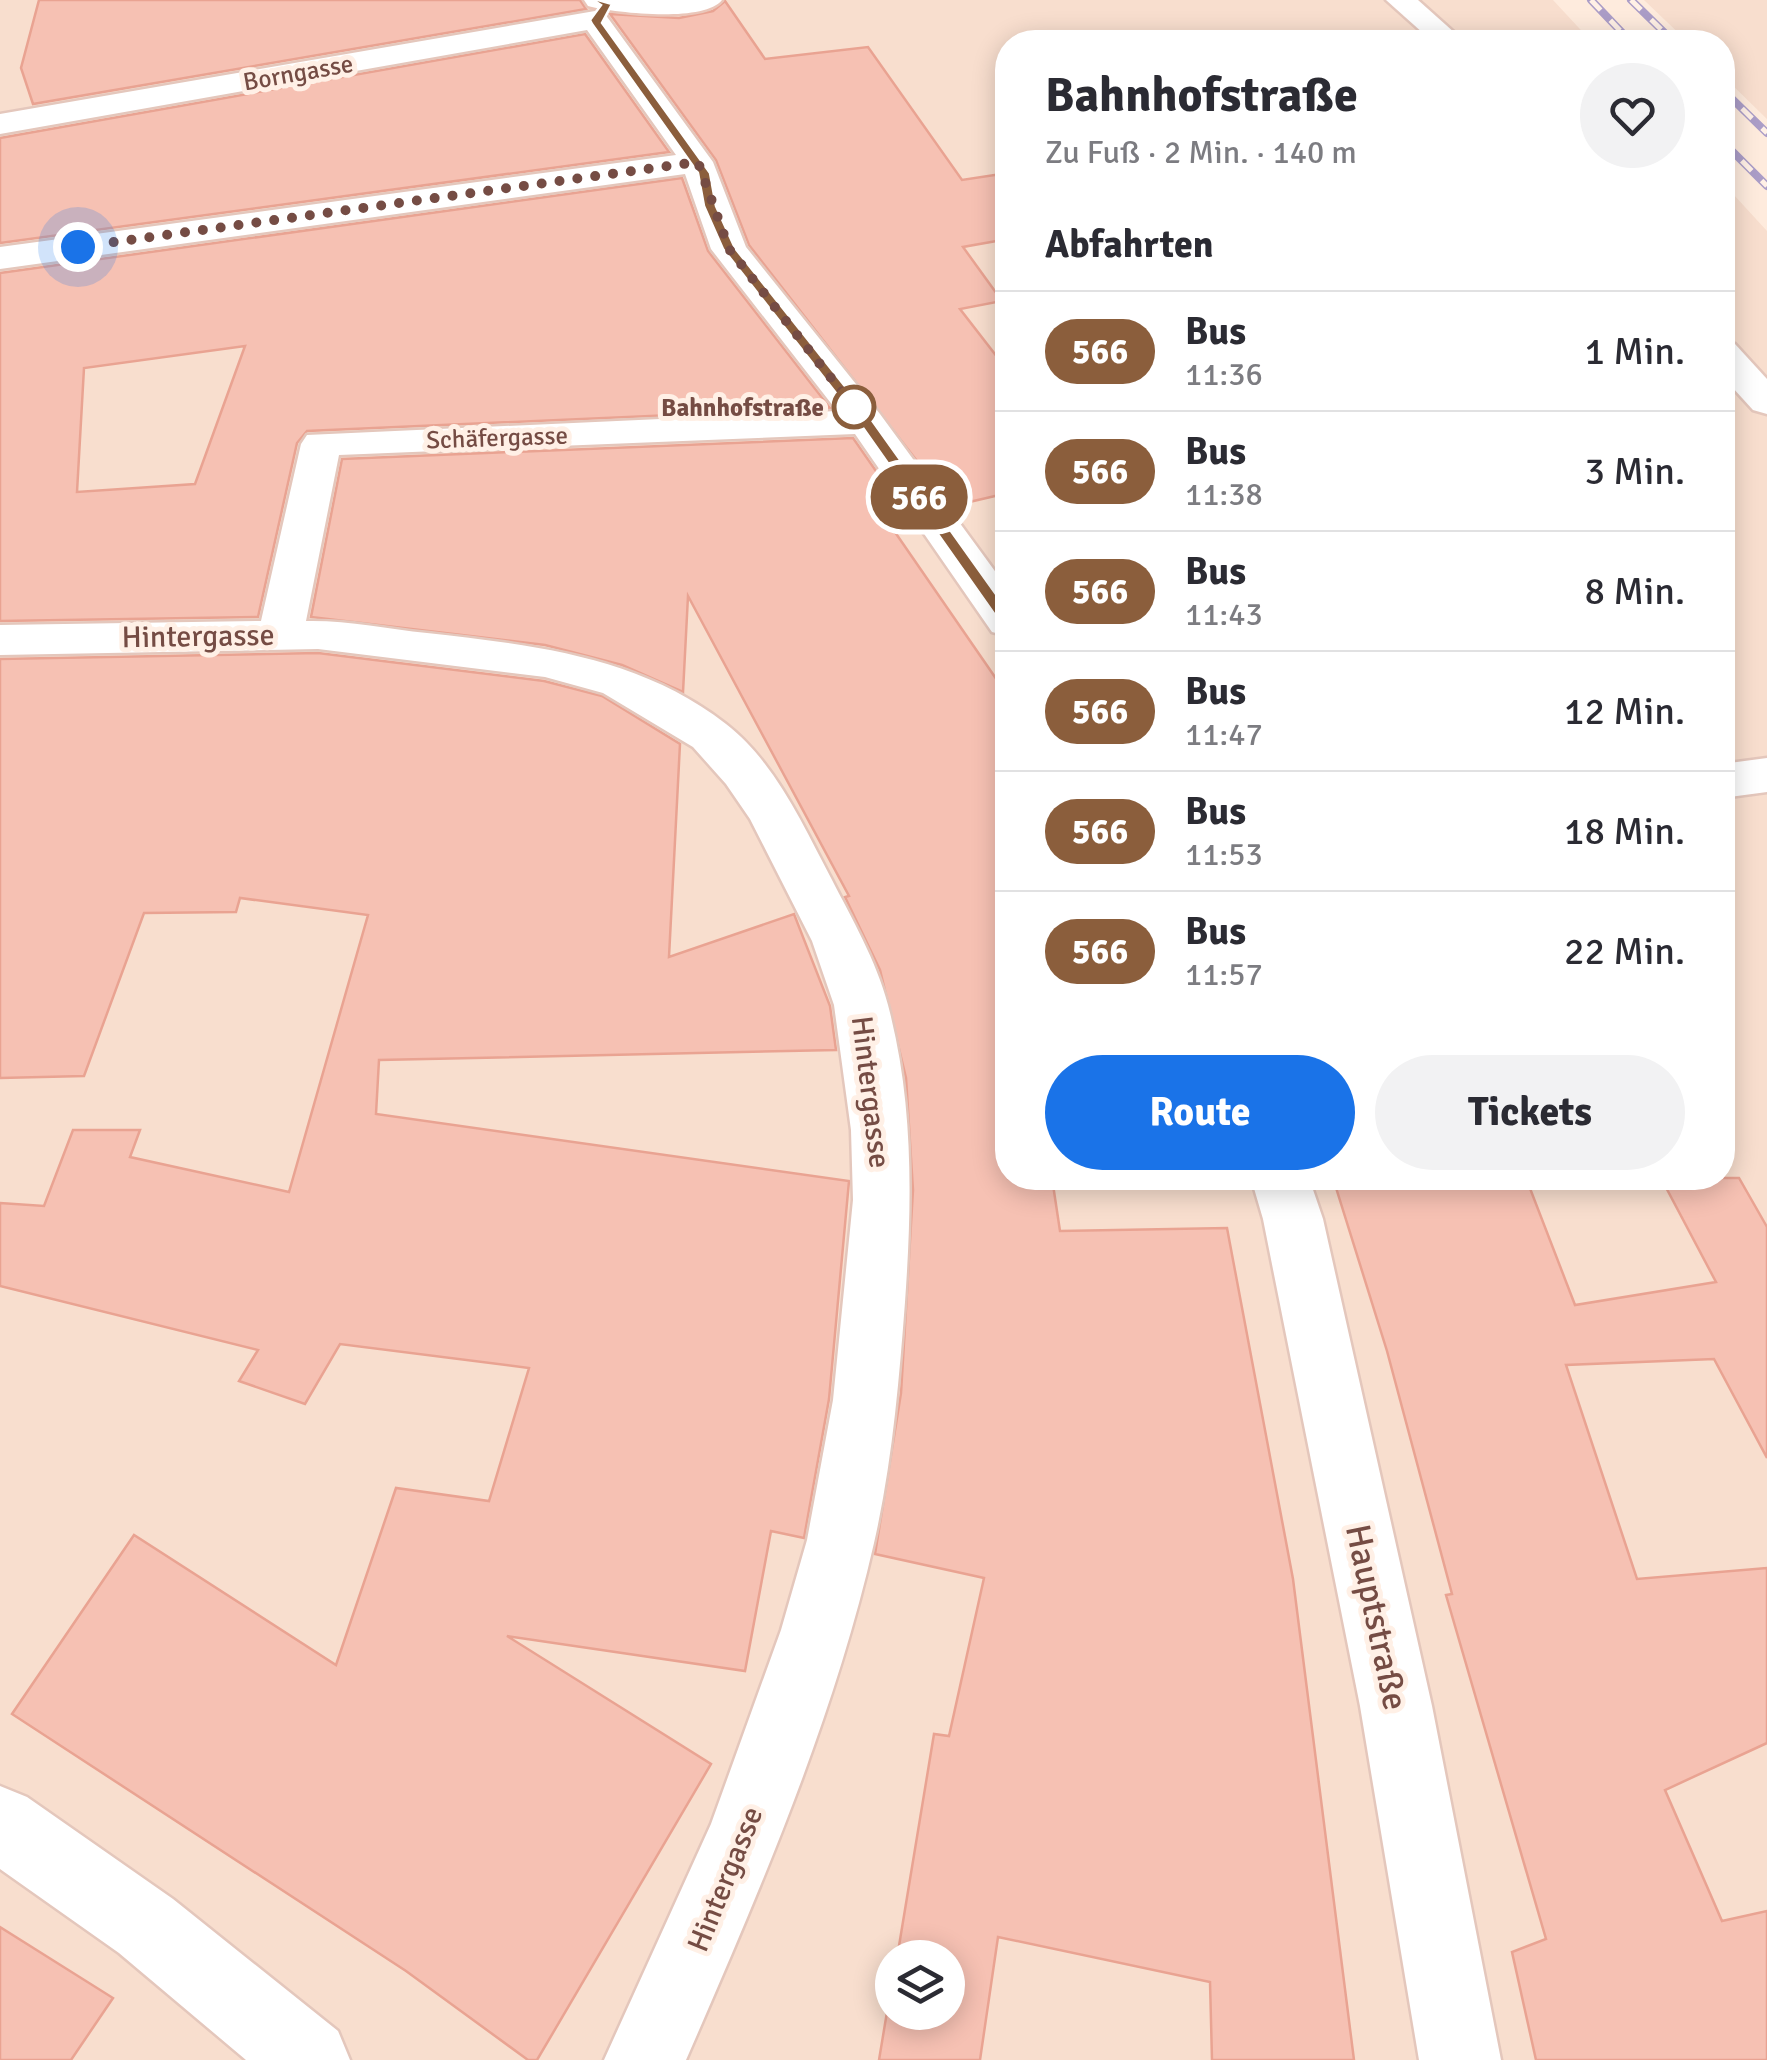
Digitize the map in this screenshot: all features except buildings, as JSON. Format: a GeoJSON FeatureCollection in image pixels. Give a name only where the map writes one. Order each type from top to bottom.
{"type":"FeatureCollection","features":[{"type":"Feature","properties":{"kind":"street"},"geometry":{"type":"LineString","coordinates":[[600,8],[708,0]]}},
{"type":"Feature","properties":{"kind":"street"},"geometry":{"type":"LineString","coordinates":[[1400,0],[1436,30]]}},
{"type":"Feature","properties":{"kind":"street"},"geometry":{"type":"LineString","coordinates":[[600,8],[698,162],[729,249],[866,422],[995,604]]}},
{"type":"Feature","properties":{"kind":"street","name":"Borngasse"},"geometry":{"type":"LineString","coordinates":[[0,124],[600,8]]}},
{"type":"Feature","properties":{"kind":"street"},"geometry":{"type":"LineString","coordinates":[[0,258],[698,162]]}},
{"type":"Feature","properties":{"kind":"street"},"geometry":{"type":"LineString","coordinates":[[1735,366],[1767,402]]}},
{"type":"Feature","properties":{"kind":"street","name":"Schäfergasse"},"geometry":{"type":"LineString","coordinates":[[280,634],[321,444],[866,422]]}},
{"type":"Feature","properties":{"kind":"street","name":"Hintergasse"},"geometry":{"type":"LineString","coordinates":[[0,640],[280,634],[546,662],[603,676],[655,700],[710,736],[743,772],[771,812],[838,941],[861,1006],[873,1060],[883,1200],[865,1400],[840,1540],[816,1630],[745,1836],[645,2060]]}},
{"type":"Feature","properties":{"kind":"street"},"geometry":{"type":"LineString","coordinates":[[1735,779],[1767,775]]}},
{"type":"Feature","properties":{"kind":"street","name":"Hauptstraße"},"geometry":{"type":"LineString","coordinates":[[1283,1190],[1396,1706],[1460,2060]]}},
{"type":"Feature","properties":{"kind":"street"},"geometry":{"type":"LineString","coordinates":[[1,1828],[146,1926],[309,2060]]}},
{"type":"Feature","properties":{"kind":"shaded area"},"geometry":{"type":"Polygon","coordinates":[[[0,0],[1553,0],[1581,30],[995,30],[995,1190],[1735,1190],[1735,196],[1767,231],[1767,2060],[0,2060],[0,0]]]}},
{"type":"Feature","properties":{"kind":"shaded area"},"geometry":{"type":"Polygon","coordinates":[[[1644,0],[1767,0],[1767,119],[1735,88],[1735,30],[1675,30],[1644,0]]]}},
{"type":"Feature","properties":{"kind":"railway"},"geometry":{"type":"LineString","coordinates":[[1591,0],[1620,30]]}},
{"type":"Feature","properties":{"kind":"railway"},"geometry":{"type":"LineString","coordinates":[[1631,0],[1662,30]]}},
{"type":"Feature","properties":{"kind":"railway"},"geometry":{"type":"LineString","coordinates":[[1735,102],[1767,133]]}},
{"type":"Feature","properties":{"kind":"railway"},"geometry":{"type":"LineString","coordinates":[[1735,154],[1767,186]]}},
{"type":"Feature","properties":{"kind":"bus line","name":"566"},"geometry":{"type":"LineString","coordinates":[[598,0],[607,4],[595,20],[704,173],[710,206],[729,249],[866,422],[995,604]]}},
{"type":"Feature","properties":{"kind":"place","name":"Bahnhofstraße"},"geometry":{"type":"Point","coordinates":[854,407]}},
{"type":"Feature","properties":{"kind":"route"},"geometry":{"type":"LineString","coordinates":[[78,247],[698,162],[708,187],[710,206],[729,249],[854,407]]}}]}
